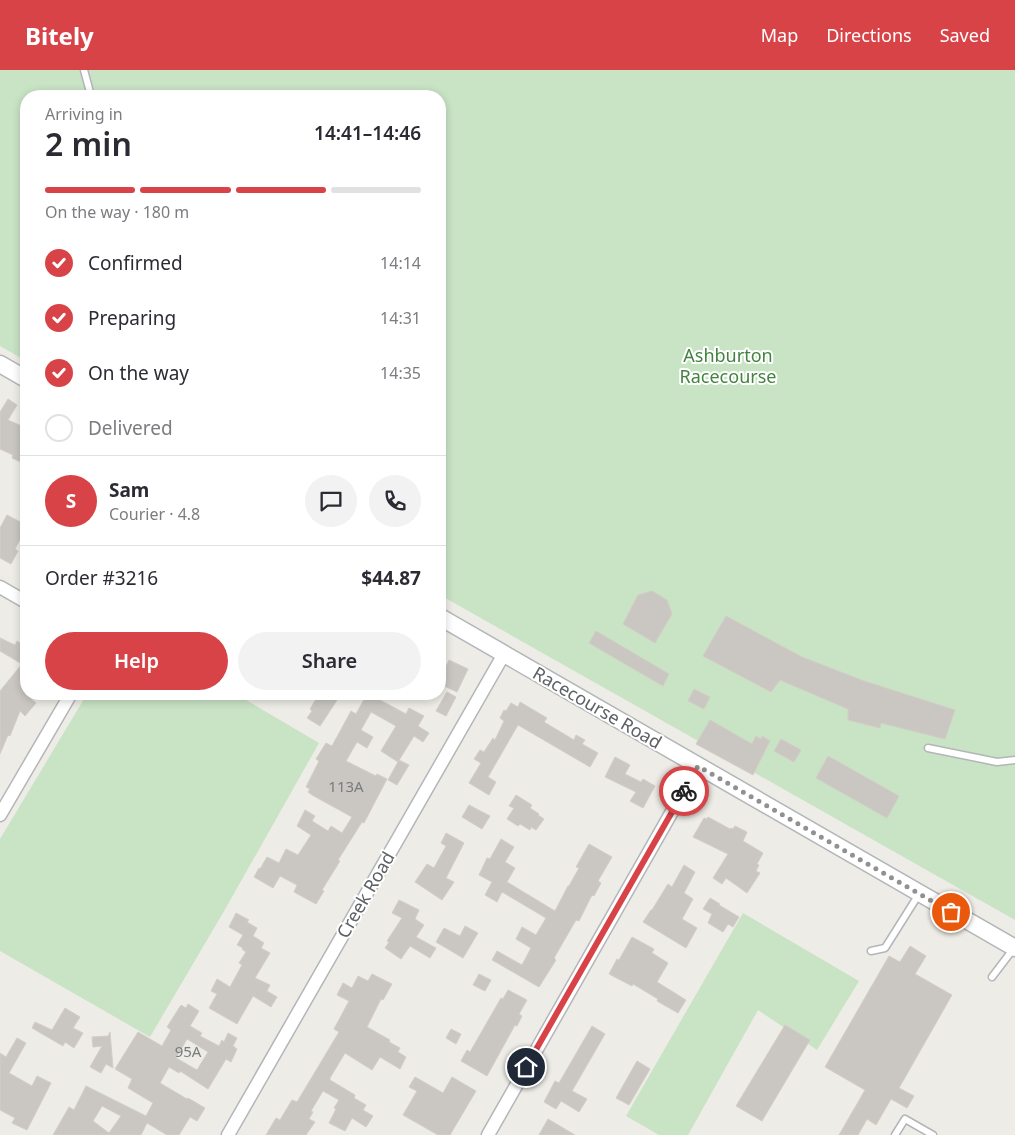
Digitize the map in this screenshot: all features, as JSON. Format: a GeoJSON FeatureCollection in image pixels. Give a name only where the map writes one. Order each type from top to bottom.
{"type":"FeatureCollection","features":[{"type":"Feature","properties":{"kind":"street"},"geometry":{"type":"LineString","coordinates":[[0,364],[20,376]]}},
{"type":"Feature","properties":{"kind":"street"},"geometry":{"type":"LineString","coordinates":[[0,587],[20,599]]}},
{"type":"Feature","properties":{"kind":"street","name":"Racecourse Road"},"geometry":{"type":"LineString","coordinates":[[446,621],[1015,948]]}},
{"type":"Feature","properties":{"kind":"street","name":"Creek Road"},"geometry":{"type":"LineString","coordinates":[[228,1135],[504,654]]}},
{"type":"Feature","properties":{"kind":"street"},"geometry":{"type":"LineString","coordinates":[[0,815],[67,700]]}},
{"type":"Feature","properties":{"kind":"street"},"geometry":{"type":"LineString","coordinates":[[488,1135],[698,766]]}},
{"type":"Feature","properties":{"kind":"lane"},"geometry":{"type":"LineString","coordinates":[[84,70],[89,90]]}},
{"type":"Feature","properties":{"kind":"lane"},"geometry":{"type":"LineString","coordinates":[[928,748],[997,762],[1015,760]]}},
{"type":"Feature","properties":{"kind":"lane"},"geometry":{"type":"LineString","coordinates":[[871,951],[885,948],[920,893]]}},
{"type":"Feature","properties":{"kind":"lane"},"geometry":{"type":"LineString","coordinates":[[992,977],[1015,948]]}},
{"type":"Feature","properties":{"kind":"lane"},"geometry":{"type":"LineString","coordinates":[[896,1135],[905,1120],[932,1135]]}},
{"type":"Feature","properties":{"kind":"green space","name":"Ashburton Racecourse"},"geometry":{"type":"Polygon","coordinates":[[[0,70],[1015,70],[1015,920],[446,598],[446,90],[20,90],[20,358],[0,346],[0,70]]]}},
{"type":"Feature","properties":{"kind":"green space"},"geometry":{"type":"Polygon","coordinates":[[[83,700],[246,700],[319,743],[150,1037],[0,951],[0,839],[83,700]]]}},
{"type":"Feature","properties":{"kind":"green space"},"geometry":{"type":"Polygon","coordinates":[[[743,913],[859,981],[817,1050],[758,1010],[688,1135],[659,1135],[626,1116],[743,913]]]}},
{"type":"Feature","properties":{"kind":"building"},"geometry":{"type":"Polygon","coordinates":[[[8,399],[17,405],[8,420],[20,425],[20,462],[12,458],[13,455],[0,449],[0,412],[8,399]]]}},
{"type":"Feature","properties":{"kind":"building"},"geometry":{"type":"Polygon","coordinates":[[[7,515],[20,522],[20,539],[15,549],[18,551],[11,564],[0,558],[0,528],[7,515]]]}},
{"type":"Feature","properties":{"kind":"building"},"geometry":{"type":"Polygon","coordinates":[[[652,591],[667,600],[672,614],[655,643],[623,624],[638,595],[652,591]]]}},
{"type":"Feature","properties":{"kind":"building"},"geometry":{"type":"Polygon","coordinates":[[[726,616],[802,657],[864,681],[955,710],[945,739],[881,723],[880,728],[848,720],[848,709],[780,680],[771,692],[703,656],[726,616]]]}},
{"type":"Feature","properties":{"kind":"building"},"geometry":{"type":"Polygon","coordinates":[[[596,631],[669,674],[663,686],[589,643],[596,631]]]}},
{"type":"Feature","properties":{"kind":"building"},"geometry":{"type":"Polygon","coordinates":[[[0,638],[15,645],[17,641],[20,643],[20,663],[0,651],[0,638]]]}},
{"type":"Feature","properties":{"kind":"building"},"geometry":{"type":"Polygon","coordinates":[[[449,660],[468,669],[457,692],[446,687],[446,666],[449,660]]]}},
{"type":"Feature","properties":{"kind":"building"},"geometry":{"type":"Polygon","coordinates":[[[20,666],[20,700],[32,700],[36,703],[25,716],[20,711],[0,754],[0,691],[20,666]]]}},
{"type":"Feature","properties":{"kind":"building"},"geometry":{"type":"Polygon","coordinates":[[[694,689],[710,697],[704,709],[688,701],[694,689]]]}},
{"type":"Feature","properties":{"kind":"building"},"geometry":{"type":"Polygon","coordinates":[[[447,692],[456,697],[446,716],[436,711],[442,700],[446,700],[447,692]]]}},
{"type":"Feature","properties":{"kind":"building"},"geometry":{"type":"Polygon","coordinates":[[[315,700],[337,700],[320,726],[307,718],[312,711],[310,709],[315,700]]]}},
{"type":"Feature","properties":{"kind":"building"},"geometry":{"type":"Polygon","coordinates":[[[364,700],[380,700],[406,714],[409,708],[424,716],[418,726],[429,733],[423,742],[414,736],[398,762],[381,751],[396,726],[371,712],[361,730],[373,737],[367,748],[357,742],[346,761],[376,776],[377,774],[387,779],[364,823],[362,822],[338,860],[340,861],[322,890],[324,891],[316,904],[294,892],[297,885],[280,876],[273,888],[254,877],[267,857],[279,863],[286,849],[298,855],[311,835],[297,826],[305,810],[315,816],[312,821],[328,831],[331,826],[342,833],[352,817],[312,795],[308,792],[310,789],[306,787],[319,761],[316,759],[326,743],[332,746],[351,711],[356,714],[364,700]]]}},
{"type":"Feature","properties":{"kind":"building"},"geometry":{"type":"Polygon","coordinates":[[[520,702],[547,718],[544,722],[574,740],[576,735],[585,740],[582,744],[598,753],[590,767],[518,725],[488,777],[496,782],[489,795],[469,783],[481,763],[474,759],[480,750],[484,752],[493,738],[495,740],[504,721],[500,718],[504,710],[506,711],[511,703],[518,707],[520,702]]]}},
{"type":"Feature","properties":{"kind":"building"},"geometry":{"type":"Polygon","coordinates":[[[710,720],[752,744],[756,736],[761,739],[762,736],[770,741],[753,775],[696,744],[710,720]]]}},
{"type":"Feature","properties":{"kind":"building"},"geometry":{"type":"Polygon","coordinates":[[[781,739],[801,750],[794,762],[774,751],[781,739]]]}},
{"type":"Feature","properties":{"kind":"building"},"geometry":{"type":"Polygon","coordinates":[[[828,756],[899,796],[887,818],[816,778],[828,756]]]}},
{"type":"Feature","properties":{"kind":"building"},"geometry":{"type":"Polygon","coordinates":[[[615,757],[630,765],[625,774],[641,782],[643,779],[655,786],[643,808],[630,801],[636,792],[605,777],[615,757]]]}},
{"type":"Feature","properties":{"kind":"building"},"geometry":{"type":"Polygon","coordinates":[[[399,760],[409,765],[397,785],[388,780],[399,760]]]}},
{"type":"Feature","properties":{"kind":"building"},"geometry":{"type":"Polygon","coordinates":[[[516,795],[532,805],[530,808],[544,819],[536,830],[531,827],[530,830],[520,824],[518,826],[507,819],[514,808],[509,806],[516,795]]]}},
{"type":"Feature","properties":{"kind":"building"},"geometry":{"type":"Polygon","coordinates":[[[469,805],[490,816],[482,829],[462,817],[469,805]]]}},
{"type":"Feature","properties":{"kind":"building"},"geometry":{"type":"Polygon","coordinates":[[[708,817],[730,829],[733,829],[735,826],[747,832],[743,841],[763,853],[757,864],[759,865],[756,871],[760,873],[747,893],[726,878],[722,884],[713,878],[728,854],[693,837],[704,818],[707,819],[708,817]]]}},
{"type":"Feature","properties":{"kind":"building"},"geometry":{"type":"Polygon","coordinates":[[[446,833],[464,843],[446,878],[454,882],[442,900],[415,882],[427,864],[434,868],[446,846],[441,843],[446,833]]]}},
{"type":"Feature","properties":{"kind":"building"},"geometry":{"type":"Polygon","coordinates":[[[501,839],[514,847],[505,862],[515,868],[507,882],[555,911],[579,868],[576,867],[589,844],[612,857],[598,881],[601,883],[594,896],[592,895],[579,921],[576,920],[554,958],[556,960],[539,987],[492,960],[497,951],[522,965],[531,948],[516,939],[522,927],[536,935],[546,918],[502,892],[497,902],[485,895],[492,882],[479,875],[487,858],[490,859],[501,839]]]}},
{"type":"Feature","properties":{"kind":"building"},"geometry":{"type":"Polygon","coordinates":[[[684,865],[695,872],[684,893],[693,899],[682,919],[697,928],[686,948],[643,922],[668,884],[672,887],[684,865]]]}},
{"type":"Feature","properties":{"kind":"building"},"geometry":{"type":"Polygon","coordinates":[[[710,898],[739,917],[733,927],[728,924],[723,932],[708,923],[712,914],[703,909],[710,898]]]}},
{"type":"Feature","properties":{"kind":"building"},"geometry":{"type":"Polygon","coordinates":[[[399,900],[419,910],[415,919],[424,925],[416,937],[436,948],[430,958],[410,946],[401,959],[385,948],[389,942],[387,941],[402,918],[392,913],[399,900]]]}},
{"type":"Feature","properties":{"kind":"building"},"geometry":{"type":"Polygon","coordinates":[[[236,913],[249,920],[247,922],[257,928],[253,936],[264,943],[261,948],[270,953],[255,978],[270,985],[267,991],[277,997],[271,1007],[253,996],[237,1024],[209,1008],[217,994],[211,991],[217,979],[230,987],[242,965],[239,963],[246,952],[237,945],[243,935],[229,927],[236,913]]]}},
{"type":"Feature","properties":{"kind":"building"},"geometry":{"type":"Polygon","coordinates":[[[465,926],[478,933],[463,958],[436,942],[444,928],[460,936],[465,926]]]}},
{"type":"Feature","properties":{"kind":"building"},"geometry":{"type":"Polygon","coordinates":[[[632,937],[654,949],[652,953],[668,963],[657,982],[686,1000],[678,1013],[633,984],[632,986],[609,974],[632,937]]]}},
{"type":"Feature","properties":{"kind":"building"},"geometry":{"type":"Polygon","coordinates":[[[910,946],[926,956],[915,974],[952,995],[899,1088],[914,1096],[907,1108],[891,1099],[876,1125],[867,1119],[858,1135],[839,1135],[865,1090],[825,1067],[889,956],[900,962],[910,946]]]}},
{"type":"Feature","properties":{"kind":"building"},"geometry":{"type":"Polygon","coordinates":[[[372,974],[392,984],[383,1000],[381,999],[367,1027],[390,1040],[389,1042],[400,1048],[398,1052],[406,1057],[400,1069],[380,1057],[372,1070],[345,1053],[330,1078],[330,1080],[355,1095],[354,1098],[366,1105],[363,1110],[373,1116],[366,1127],[352,1118],[345,1131],[329,1123],[339,1100],[323,1091],[311,1111],[313,1112],[309,1119],[315,1122],[306,1135],[266,1135],[276,1118],[280,1120],[292,1100],[297,1102],[339,1032],[334,1029],[349,1001],[337,995],[343,983],[352,988],[358,976],[368,981],[372,974]]]}},
{"type":"Feature","properties":{"kind":"building"},"geometry":{"type":"Polygon","coordinates":[[[479,974],[491,980],[485,991],[473,985],[479,974]]]}},
{"type":"Feature","properties":{"kind":"building"},"geometry":{"type":"Polygon","coordinates":[[[508,990],[527,1000],[519,1014],[522,1016],[517,1026],[515,1025],[487,1076],[461,1061],[467,1050],[470,1052],[501,998],[503,999],[508,990]]]}},
{"type":"Feature","properties":{"kind":"building"},"geometry":{"type":"Polygon","coordinates":[[[188,1004],[199,1011],[190,1026],[202,1033],[200,1036],[219,1046],[222,1040],[224,1042],[228,1033],[237,1038],[233,1046],[237,1049],[231,1062],[226,1059],[208,1089],[180,1071],[179,1073],[169,1067],[160,1083],[205,1108],[197,1121],[190,1117],[179,1135],[167,1135],[147,1123],[141,1135],[53,1135],[69,1107],[74,1110],[86,1086],[146,1116],[153,1103],[128,1088],[132,1079],[115,1069],[138,1032],[162,1046],[171,1030],[167,1027],[181,1005],[186,1008],[188,1004]],[[187,1039],[176,1058],[197,1070],[208,1052],[187,1039]],[[102,1106],[93,1121],[109,1133],[121,1116],[102,1106]]]}},
{"type":"Feature","properties":{"kind":"building"},"geometry":{"type":"Polygon","coordinates":[[[65,1008],[80,1017],[73,1028],[83,1033],[74,1048],[65,1042],[63,1046],[32,1028],[35,1022],[52,1030],[65,1008]]]}},
{"type":"Feature","properties":{"kind":"building"},"geometry":{"type":"Polygon","coordinates":[[[785,1025],[810,1040],[762,1121],[736,1106],[785,1025]]]}},
{"type":"Feature","properties":{"kind":"building"},"geometry":{"type":"Polygon","coordinates":[[[592,1026],[605,1034],[572,1091],[587,1099],[579,1112],[561,1101],[556,1109],[544,1102],[555,1081],[559,1083],[592,1026]]]}},
{"type":"Feature","properties":{"kind":"building"},"geometry":{"type":"Polygon","coordinates":[[[451,1029],[461,1034],[456,1044],[446,1038],[451,1029]]]}},
{"type":"Feature","properties":{"kind":"building"},"geometry":{"type":"Polygon","coordinates":[[[110,1032],[113,1068],[106,1064],[101,1073],[90,1067],[102,1046],[93,1047],[92,1037],[108,1036],[110,1032]]]}},
{"type":"Feature","properties":{"kind":"building"},"geometry":{"type":"Polygon","coordinates":[[[17,1038],[26,1043],[9,1073],[32,1086],[37,1076],[51,1083],[27,1130],[12,1123],[15,1118],[0,1110],[0,1053],[6,1057],[17,1038]]]}},
{"type":"Feature","properties":{"kind":"building"},"geometry":{"type":"Polygon","coordinates":[[[637,1061],[650,1069],[629,1105],[616,1098],[637,1061]]]}},
{"type":"Feature","properties":{"kind":"building"},"geometry":{"type":"Polygon","coordinates":[[[415,1077],[443,1093],[452,1077],[476,1091],[450,1135],[438,1135],[403,1115],[417,1091],[409,1087],[415,1077]]]}},
{"type":"Feature","properties":{"kind":"building"},"geometry":{"type":"Polygon","coordinates":[[[548,1119],[575,1135],[539,1135],[548,1119]]]}},
{"type":"Feature","properties":{"kind":"way so far"},"geometry":{"type":"LineString","coordinates":[[684,791],[698,766],[951,912]]}},
{"type":"Feature","properties":{"kind":"route"},"geometry":{"type":"LineString","coordinates":[[526,1067],[684,791]]}}]}
